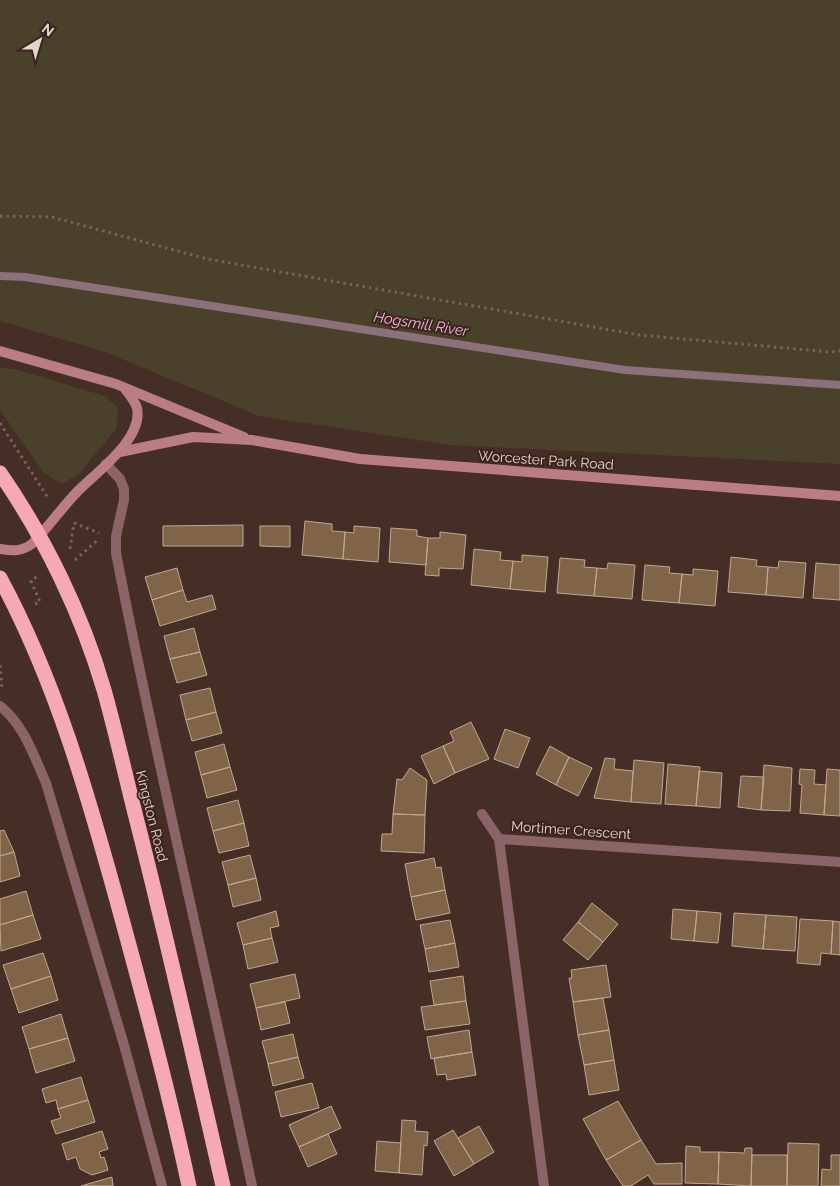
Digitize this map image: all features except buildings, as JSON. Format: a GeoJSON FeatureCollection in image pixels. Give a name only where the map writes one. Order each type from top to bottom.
{"type":"FeatureCollection","features":[{"type":"Feature","properties":{"kind":"highway","name":"Kingston Road"},"geometry":{"type":"LineString","coordinates":[[0,473],[17,498],[56,569],[83,631],[103,689],[160,912],[223,1186]]}},
{"type":"Feature","properties":{"kind":"highway"},"geometry":{"type":"LineString","coordinates":[[0,578],[26,628],[74,755],[168,1086],[189,1186]]}},
{"type":"Feature","properties":{"kind":"main road"},"geometry":{"type":"LineString","coordinates":[[0,351],[124,388],[252,440]]}},
{"type":"Feature","properties":{"kind":"main road"},"geometry":{"type":"LineString","coordinates":[[0,549],[16,551],[26,549],[75,494],[120,452],[132,435],[137,418],[137,409],[124,388]]}},
{"type":"Feature","properties":{"kind":"main road"},"geometry":{"type":"LineString","coordinates":[[120,452],[193,437],[252,440]]}},
{"type":"Feature","properties":{"kind":"main road","name":"Worcester Park Road"},"geometry":{"type":"LineString","coordinates":[[252,440],[360,459],[840,496]]}},
{"type":"Feature","properties":{"kind":"street"},"geometry":{"type":"LineString","coordinates":[[106,464],[120,479],[124,489],[124,500],[116,536],[116,553],[146,706],[210,984],[252,1186]]}},
{"type":"Feature","properties":{"kind":"street"},"geometry":{"type":"LineString","coordinates":[[1,707],[28,742],[46,783],[124,1045],[162,1186]]}},
{"type":"Feature","properties":{"kind":"street"},"geometry":{"type":"LineString","coordinates":[[482,814],[499,839]]}},
{"type":"Feature","properties":{"kind":"street","name":"Mortimer Crescent"},"geometry":{"type":"LineString","coordinates":[[544,1186],[499,839],[840,862]]}},
{"type":"Feature","properties":{"kind":"path"},"geometry":{"type":"LineString","coordinates":[[0,216],[52,218],[207,259],[639,335],[831,352],[840,351]]}},
{"type":"Feature","properties":{"kind":"path"},"geometry":{"type":"LineString","coordinates":[[0,423],[53,505]]}},
{"type":"Feature","properties":{"kind":"path"},"geometry":{"type":"LineString","coordinates":[[69,563],[75,560],[104,535],[72,521],[70,544],[75,560]]}},
{"type":"Feature","properties":{"kind":"path"},"geometry":{"type":"LineString","coordinates":[[32,606],[40,602],[31,580],[38,576]]}},
{"type":"Feature","properties":{"kind":"path"},"geometry":{"type":"LineString","coordinates":[[0,665],[2,674],[1,707]]}},
{"type":"Feature","properties":{"kind":"shaded area"},"geometry":{"type":"Polygon","coordinates":[[[0,0],[840,0],[840,464],[450,445],[259,416],[105,352],[0,321],[0,0]]]}},
{"type":"Feature","properties":{"kind":"shaded area"},"geometry":{"type":"Polygon","coordinates":[[[0,368],[14,369],[105,396],[118,408],[116,429],[79,474],[62,484],[43,472],[0,410],[0,368]]]}},
{"type":"Feature","properties":{"kind":"waterway","name":"Hogsmill River"},"geometry":{"type":"LineString","coordinates":[[0,276],[25,277],[625,370],[840,385]]}}]}
